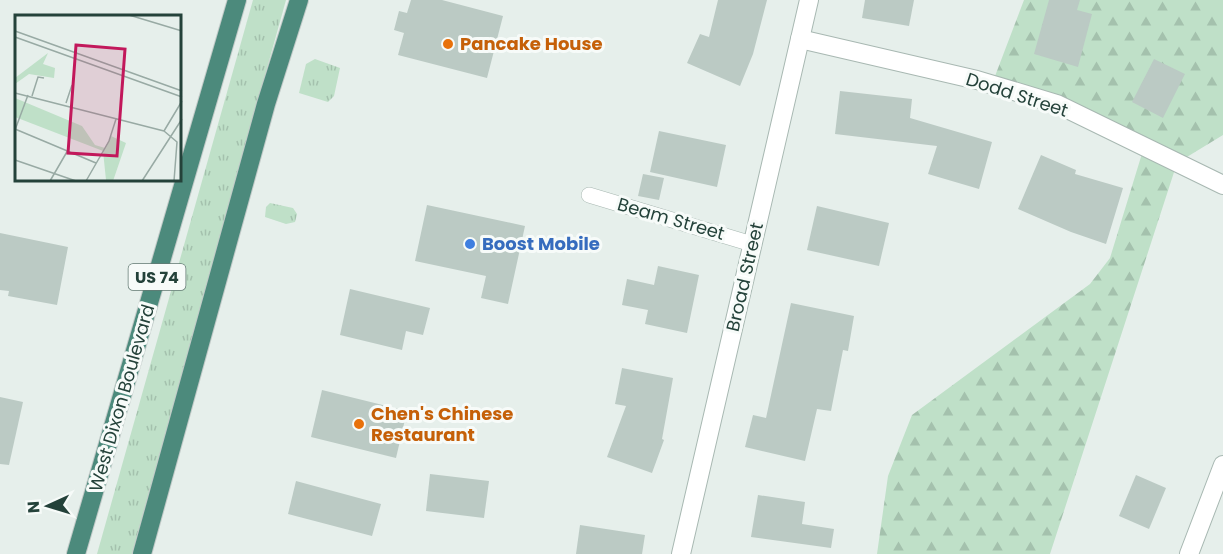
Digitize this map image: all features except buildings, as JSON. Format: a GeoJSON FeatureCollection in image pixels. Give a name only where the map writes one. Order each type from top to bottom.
{"type":"FeatureCollection","features":[{"type":"Feature","properties":{"kind":"highway","name":"West Dixon Boulevard"},"geometry":{"type":"LineString","coordinates":[[76,554],[237,0]]}},
{"type":"Feature","properties":{"kind":"highway"},"geometry":{"type":"LineString","coordinates":[[142,554],[266,104],[300,0]]}},
{"type":"Feature","properties":{"kind":"street","name":"Broad Street"},"geometry":{"type":"LineString","coordinates":[[681,554],[809,0]]}},
{"type":"Feature","properties":{"kind":"street","name":"Dodd Street"},"geometry":{"type":"LineString","coordinates":[[800,39],[977,80],[1057,104],[1223,185]]}},
{"type":"Feature","properties":{"kind":"street"},"geometry":{"type":"LineString","coordinates":[[1189,554],[1223,465]]}},
{"type":"Feature","properties":{"kind":"lane","name":"Beam Street"},"geometry":{"type":"LineString","coordinates":[[589,195],[752,244]]}},
{"type":"Feature","properties":{"kind":"green space"},"geometry":{"type":"Polygon","coordinates":[[[253,0],[286,0],[132,554],[97,554],[253,0]]]}},
{"type":"Feature","properties":{"kind":"green space"},"geometry":{"type":"Polygon","coordinates":[[[1024,0],[1223,0],[1223,135],[1177,163],[1050,554],[877,554],[888,476],[912,415],[1090,284],[1110,258],[1144,147],[992,84],[1024,0]]]}},
{"type":"Feature","properties":{"kind":"green space"},"geometry":{"type":"Polygon","coordinates":[[[315,59],[340,68],[334,96],[328,102],[299,93],[306,64],[315,59]]]}},
{"type":"Feature","properties":{"kind":"green space"},"geometry":{"type":"Polygon","coordinates":[[[270,203],[293,208],[297,214],[295,222],[286,224],[265,217],[266,207],[270,203]]]}},
{"type":"Feature","properties":{"kind":"place","name":"Pancake House"},"geometry":{"type":"Point","coordinates":[448,44]}},
{"type":"Feature","properties":{"kind":"place","name":"Boost Mobile"},"geometry":{"type":"Point","coordinates":[470,244]}},
{"type":"Feature","properties":{"kind":"place","name":"Chen's Chinese Restaurant"},"geometry":{"type":"Point","coordinates":[359,424]}}]}
